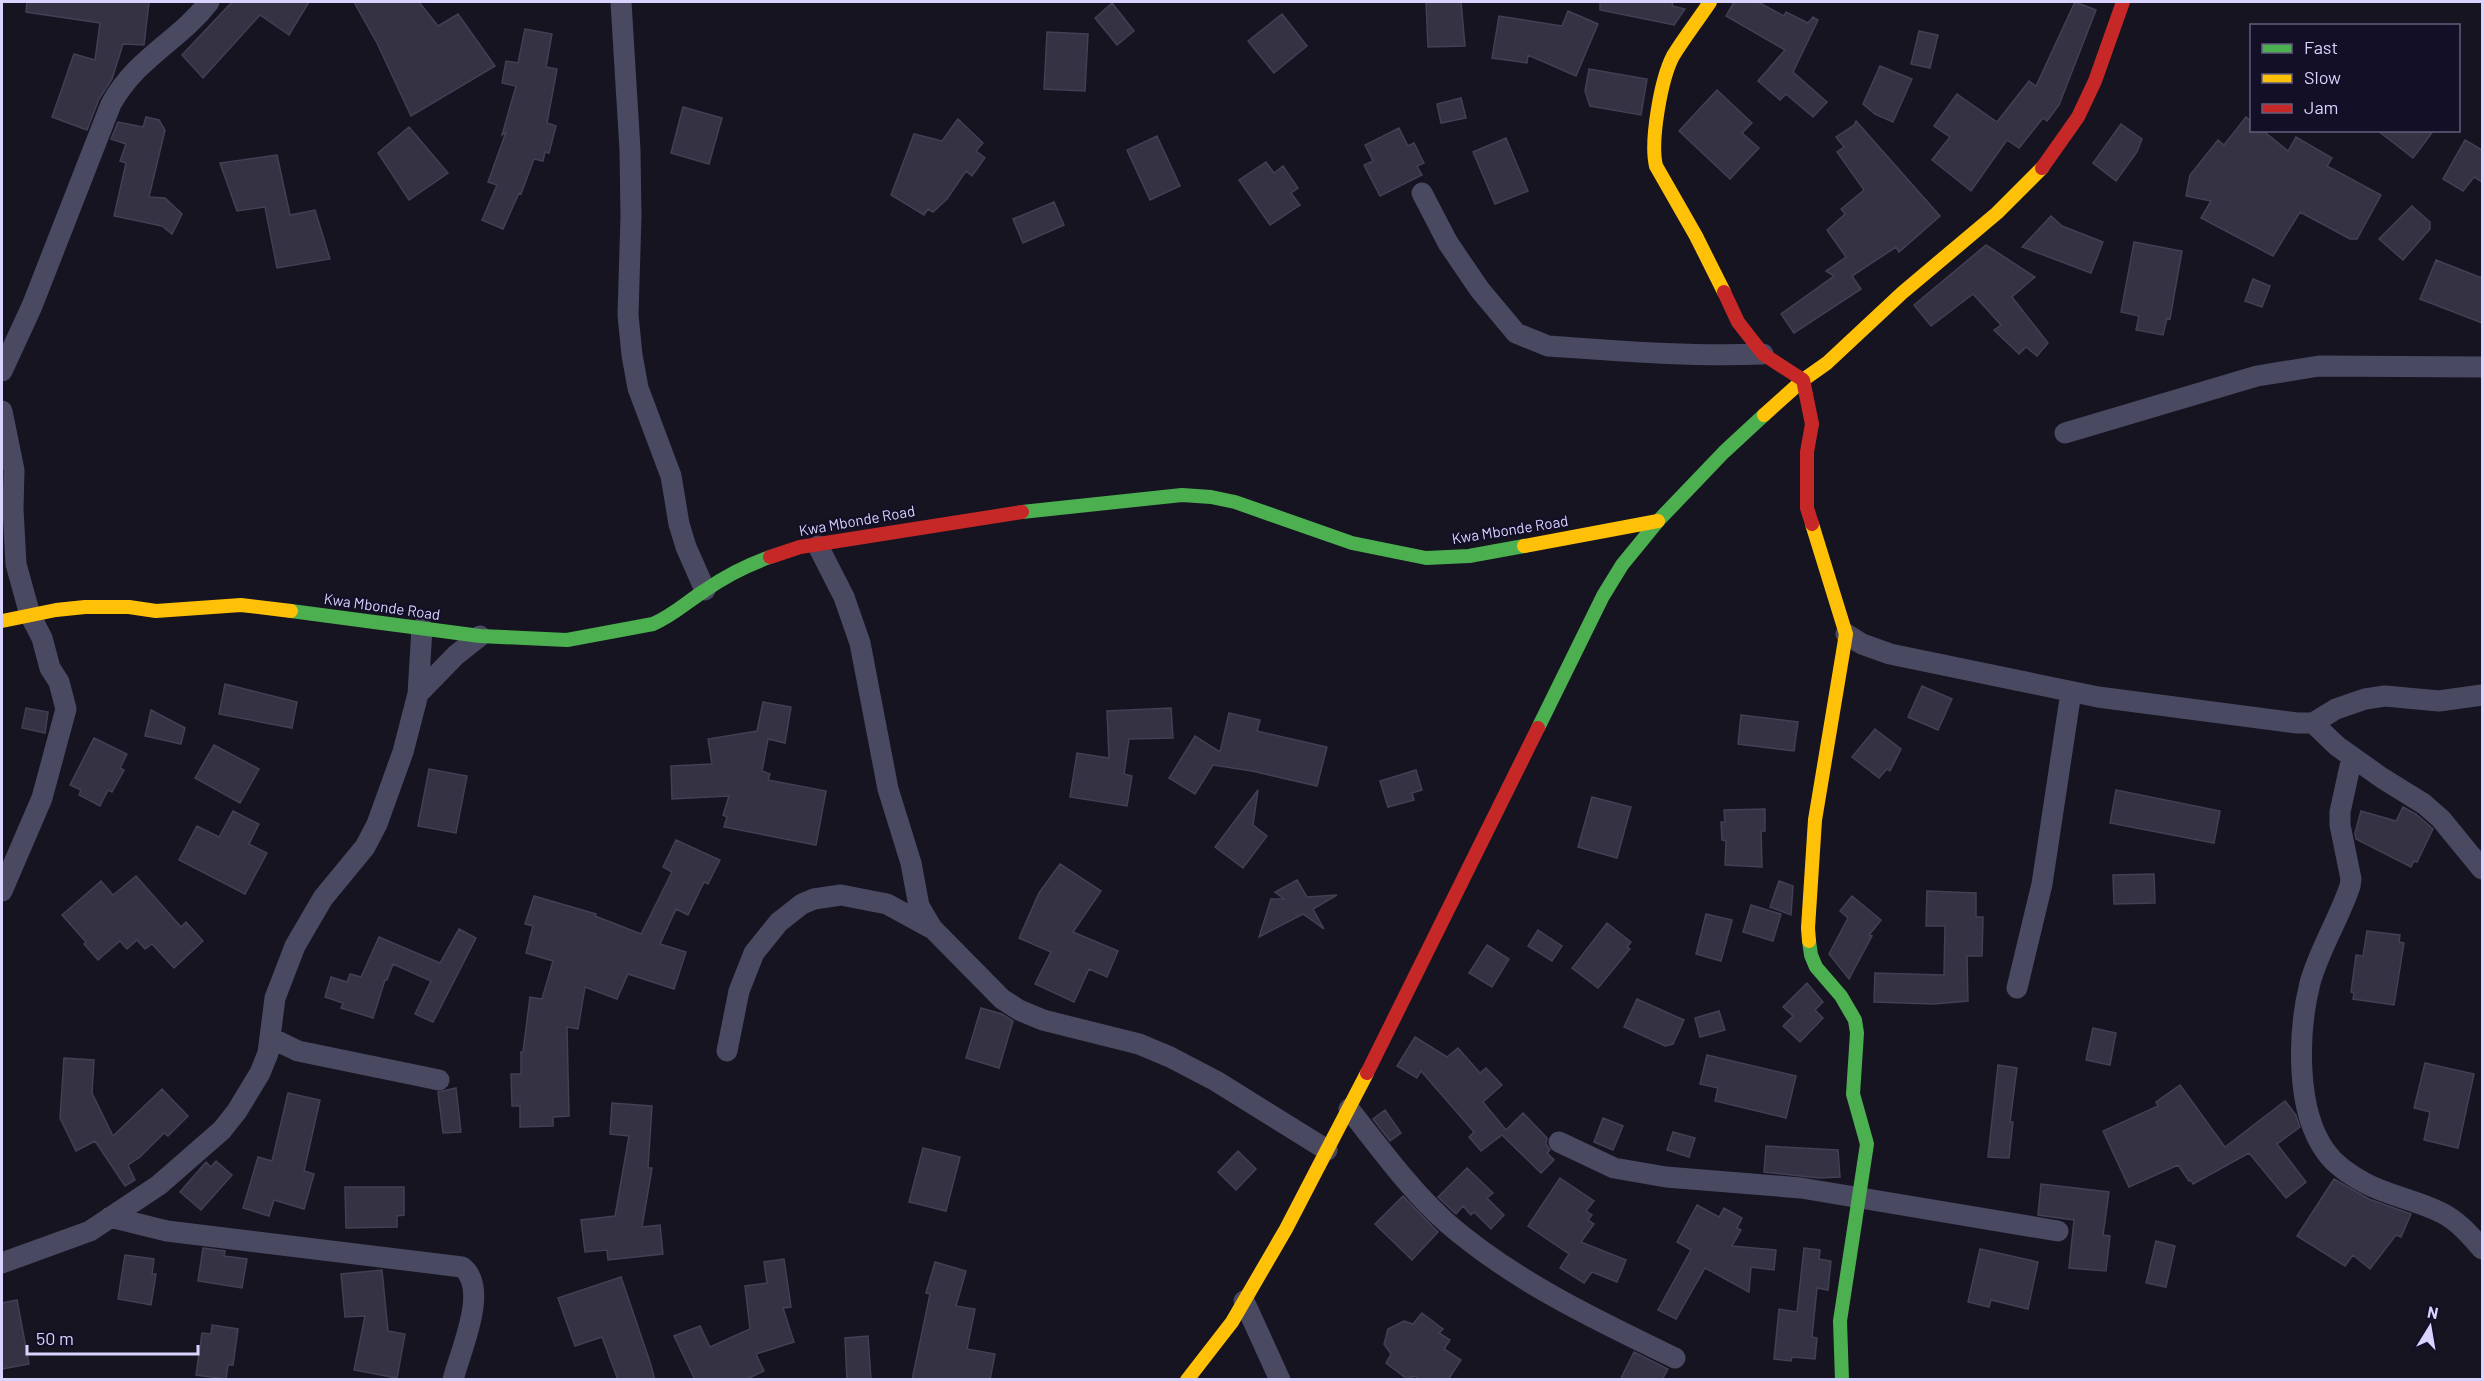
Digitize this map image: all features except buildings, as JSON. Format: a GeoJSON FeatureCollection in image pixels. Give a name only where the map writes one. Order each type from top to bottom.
{"type":"FeatureCollection","features":[{"type":"Feature","properties":{"kind":"street"},"geometry":{"type":"LineString","coordinates":[[2,365],[32,306],[111,104],[121,86],[136,69],[200,13],[209,2]]}},
{"type":"Feature","properties":{"kind":"street"},"geometry":{"type":"LineString","coordinates":[[621,2],[630,150],[628,315],[632,355],[638,388],[671,476],[679,524],[686,547],[705,590]]}},
{"type":"Feature","properties":{"kind":"street"},"geometry":{"type":"LineString","coordinates":[[1710,2],[1673,57],[1665,76],[1653,153],[1656,166],[1696,236],[1737,322],[1763,354],[1803,380],[1812,424],[1807,452],[1807,508],[1846,634],[1815,820],[1808,928],[1811,955],[1816,968],[1841,996],[1855,1020],[1857,1033],[1853,1094],[1866,1144],[1860,1198],[1839,1321],[1842,1380]]}},
{"type":"Feature","properties":{"kind":"street"},"geometry":{"type":"LineString","coordinates":[[1187,1380],[1209,1354],[1244,1301],[1286,1229],[1328,1150],[1603,596],[1622,565],[1658,520],[1724,452],[1803,380],[1827,363],[1902,293],[1997,213],[2038,173],[2078,117],[2096,81],[2123,2]]}},
{"type":"Feature","properties":{"kind":"street"},"geometry":{"type":"LineString","coordinates":[[1422,193],[1448,243],[1480,290],[1516,333],[1548,346],[1711,356],[1763,354]]}},
{"type":"Feature","properties":{"kind":"street"},"geometry":{"type":"LineString","coordinates":[[2065,433],[2257,376],[2319,366],[2482,367]]}},
{"type":"Feature","properties":{"kind":"street"},"geometry":{"type":"LineString","coordinates":[[2,411],[14,470],[13,509],[16,564],[30,615],[42,638],[50,668],[59,682],[66,709],[42,798],[2,891]]}},
{"type":"Feature","properties":{"kind":"street","name":"Kwa Mbonde Road"},"geometry":{"type":"LineString","coordinates":[[2,621],[85,607],[129,607],[156,611],[241,604],[456,634],[567,640],[642,627],[663,620],[705,590],[755,562],[800,547],[818,546],[1007,514],[1182,495],[1235,502],[1332,537],[1426,558],[1469,556],[1658,520]]}},
{"type":"Feature","properties":{"kind":"street"},"geometry":{"type":"LineString","coordinates":[[818,546],[844,597],[866,665],[888,789],[911,863],[919,906],[932,928],[1002,999],[1018,1010],[1043,1020],[1139,1044],[1170,1057],[1216,1081],[1328,1150]]}},
{"type":"Feature","properties":{"kind":"street"},"geometry":{"type":"LineString","coordinates":[[2,1263],[90,1231],[159,1185],[222,1130],[260,1072],[271,1038],[275,998],[295,946],[323,898],[365,847],[377,824],[403,753],[418,694],[422,628]]}},
{"type":"Feature","properties":{"kind":"street"},"geometry":{"type":"LineString","coordinates":[[1846,634],[1862,644],[1890,654],[2071,692],[2238,716],[2313,723],[2352,757],[2424,804],[2441,819],[2482,869]]}},
{"type":"Feature","properties":{"kind":"street"},"geometry":{"type":"LineString","coordinates":[[418,694],[480,636]]}},
{"type":"Feature","properties":{"kind":"street"},"geometry":{"type":"LineString","coordinates":[[2018,988],[2042,884],[2071,692]]}},
{"type":"Feature","properties":{"kind":"street"},"geometry":{"type":"LineString","coordinates":[[2313,723],[2336,709],[2365,699],[2385,696],[2439,701],[2482,695]]}},
{"type":"Feature","properties":{"kind":"street"},"geometry":{"type":"LineString","coordinates":[[2352,757],[2340,825],[2351,879],[2350,886],[2310,983],[2302,1042],[2301,1073],[2311,1121],[2325,1152],[2346,1172],[2378,1189],[2442,1213],[2469,1233],[2482,1249]]}},
{"type":"Feature","properties":{"kind":"street"},"geometry":{"type":"LineString","coordinates":[[727,1051],[739,991],[754,953],[779,922],[802,904],[814,899],[841,895],[887,904],[932,928]]}},
{"type":"Feature","properties":{"kind":"street"},"geometry":{"type":"LineString","coordinates":[[271,1038],[298,1051],[439,1080]]}},
{"type":"Feature","properties":{"kind":"street"},"geometry":{"type":"LineString","coordinates":[[1348,1109],[1420,1197],[1447,1223],[1493,1259],[1593,1318],[1675,1358]]}},
{"type":"Feature","properties":{"kind":"street"},"geometry":{"type":"LineString","coordinates":[[1559,1142],[1614,1168],[1666,1177],[1772,1185],[2058,1231]]}},
{"type":"Feature","properties":{"kind":"street"},"geometry":{"type":"LineString","coordinates":[[110,1217],[167,1231],[462,1268],[471,1276],[475,1285],[469,1325],[453,1380]]}},
{"type":"Feature","properties":{"kind":"street"},"geometry":{"type":"LineString","coordinates":[[1244,1301],[1280,1380]]}},
{"type":"Feature","properties":{"kind":"traffic: fast"},"geometry":{"type":"LineString","coordinates":[[1538,728],[1603,596],[1622,565],[1658,521],[1724,452],[1764,415]]}},
{"type":"Feature","properties":{"kind":"traffic: fast"},"geometry":{"type":"LineString","coordinates":[[1022,512],[1182,495],[1211,497],[1235,502],[1352,543],[1426,558],[1469,556],[1524,546]]}},
{"type":"Feature","properties":{"kind":"traffic: fast"},"geometry":{"type":"LineString","coordinates":[[291,611],[480,636],[567,640],[653,624],[728,576],[770,557]]}},
{"type":"Feature","properties":{"kind":"traffic: fast"},"geometry":{"type":"LineString","coordinates":[[1809,941],[1816,967],[1841,996],[1855,1020],[1857,1033],[1853,1094],[1867,1144],[1840,1321],[1842,1380]]}},
{"type":"Feature","properties":{"kind":"traffic: slow"},"geometry":{"type":"LineString","coordinates":[[1710,2],[1673,56],[1664,79],[1654,142],[1656,166],[1696,236],[1724,292]]}},
{"type":"Feature","properties":{"kind":"traffic: slow"},"geometry":{"type":"LineString","coordinates":[[1764,415],[1803,380],[1827,363],[1902,293],[1997,213],[2042,168]]}},
{"type":"Feature","properties":{"kind":"traffic: slow"},"geometry":{"type":"LineString","coordinates":[[1524,546],[1658,521]]}},
{"type":"Feature","properties":{"kind":"traffic: slow"},"geometry":{"type":"LineString","coordinates":[[1809,941],[1815,820],[1846,634],[1812,524]]}},
{"type":"Feature","properties":{"kind":"traffic: slow"},"geometry":{"type":"LineString","coordinates":[[2,621],[56,610],[85,607],[129,607],[156,611],[241,605],[291,611]]}},
{"type":"Feature","properties":{"kind":"traffic: slow"},"geometry":{"type":"LineString","coordinates":[[1187,1380],[1232,1322],[1286,1229],[1367,1073]]}},
{"type":"Feature","properties":{"kind":"traffic: jam"},"geometry":{"type":"LineString","coordinates":[[2042,168],[2078,117],[2095,81],[2123,2]]}},
{"type":"Feature","properties":{"kind":"traffic: jam"},"geometry":{"type":"LineString","coordinates":[[1724,292],[1738,322],[1763,354],[1803,380],[1812,424],[1807,452],[1807,508],[1812,524]]}},
{"type":"Feature","properties":{"kind":"traffic: jam"},"geometry":{"type":"LineString","coordinates":[[770,557],[800,547],[1022,512]]}},
{"type":"Feature","properties":{"kind":"traffic: jam"},"geometry":{"type":"LineString","coordinates":[[1367,1073],[1538,728]]}}]}
